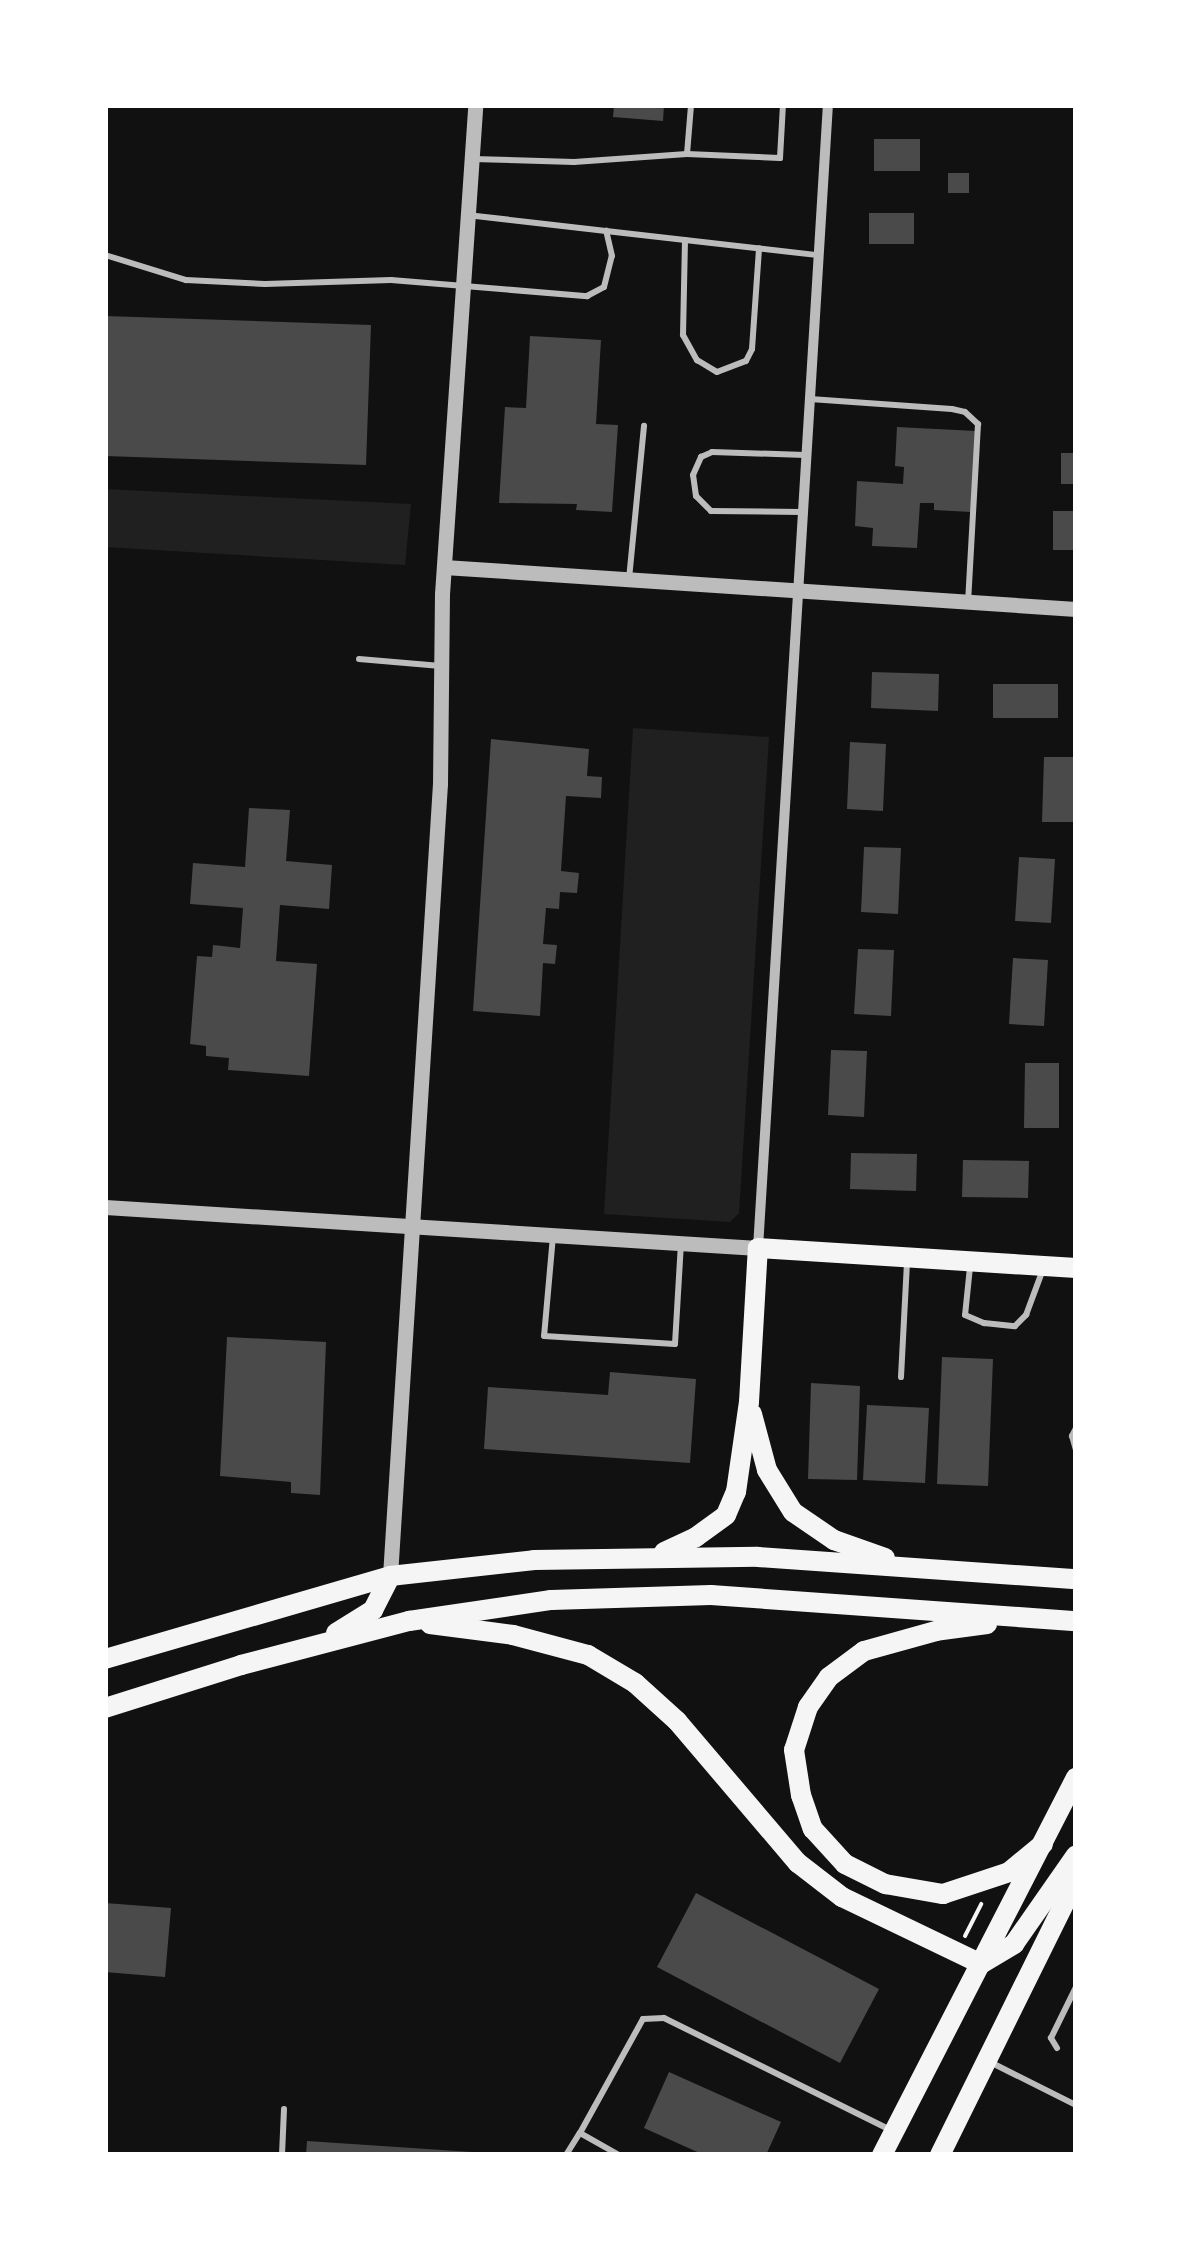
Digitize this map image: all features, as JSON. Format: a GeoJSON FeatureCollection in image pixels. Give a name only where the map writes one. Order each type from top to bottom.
{"type":"FeatureCollection","features":[{"type":"Feature","properties":{"kind":"main road"},"geometry":{"type":"LineString","coordinates":[[658,1554],[696,1537],[726,1515],[736,1492],[749,1402],[758,1248],[1076,1268]]}},
{"type":"Feature","properties":{"kind":"main road"},"geometry":{"type":"LineString","coordinates":[[749,1402],[766,1470],[792,1512],[834,1540],[912,1567]]}},
{"type":"Feature","properties":{"kind":"main road"},"geometry":{"type":"LineString","coordinates":[[105,1659],[390,1576],[534,1560],[658,1554],[1076,1579]]}},
{"type":"Feature","properties":{"kind":"main road"},"geometry":{"type":"LineString","coordinates":[[317,1644],[374,1610],[390,1576]]}},
{"type":"Feature","properties":{"kind":"main road"},"geometry":{"type":"LineString","coordinates":[[105,1708],[408,1620],[551,1600],[712,1595],[1076,1621]]}},
{"type":"Feature","properties":{"kind":"main road"},"geometry":{"type":"LineString","coordinates":[[1031,1618],[936,1631],[864,1651],[829,1677],[808,1707],[794,1750],[800,1796],[814,1829],[844,1864],[885,1884],[943,1894],[1009,1872],[1043,1844]]}},
{"type":"Feature","properties":{"kind":"main road"},"geometry":{"type":"LineString","coordinates":[[408,1620],[513,1636],[588,1655],[636,1683],[677,1721],[798,1863],[842,1897],[982,1964]]}},
{"type":"Feature","properties":{"kind":"main road"},"geometry":{"type":"LineString","coordinates":[[882,2155],[1076,1778]]}},
{"type":"Feature","properties":{"kind":"main road"},"geometry":{"type":"LineString","coordinates":[[982,1964],[1014,1944],[1076,1855]]}},
{"type":"Feature","properties":{"kind":"main road"},"geometry":{"type":"LineString","coordinates":[[940,2155],[1075,1882]]}},
{"type":"Feature","properties":{"kind":"street"},"geometry":{"type":"LineString","coordinates":[[390,1576],[440,784],[444,567],[475,105]]}},
{"type":"Feature","properties":{"kind":"street"},"geometry":{"type":"LineString","coordinates":[[105,1207],[758,1248],[828,105]]}},
{"type":"Feature","properties":{"kind":"street"},"geometry":{"type":"LineString","coordinates":[[444,567],[1076,609]]}},
{"type":"Feature","properties":{"kind":"lane"},"geometry":{"type":"LineString","coordinates":[[687,154],[691,105]]}},
{"type":"Feature","properties":{"kind":"lane"},"geometry":{"type":"LineString","coordinates":[[471,159],[574,162],[687,154],[780,158],[782,105]]}},
{"type":"Feature","properties":{"kind":"lane"},"geometry":{"type":"LineString","coordinates":[[467,215],[818,255]]}},
{"type":"Feature","properties":{"kind":"lane"},"geometry":{"type":"LineString","coordinates":[[105,255],[186,280],[266,284],[391,280],[586,296],[596,294],[610,272],[611,243],[606,232]]}},
{"type":"Feature","properties":{"kind":"lane"},"geometry":{"type":"LineString","coordinates":[[685,240],[683,335],[697,360],[717,372],[746,361],[752,350],[760,248]]}},
{"type":"Feature","properties":{"kind":"lane"},"geometry":{"type":"LineString","coordinates":[[809,398],[952,409],[965,412],[978,424],[968,602]]}},
{"type":"Feature","properties":{"kind":"lane"},"geometry":{"type":"LineString","coordinates":[[629,580],[644,426]]}},
{"type":"Feature","properties":{"kind":"lane"},"geometry":{"type":"LineString","coordinates":[[801,512],[710,511],[696,496],[693,475],[701,457],[712,452],[805,454]]}},
{"type":"Feature","properties":{"kind":"lane"},"geometry":{"type":"LineString","coordinates":[[359,660],[441,666]]}},
{"type":"Feature","properties":{"kind":"lane"},"geometry":{"type":"LineString","coordinates":[[553,1235],[544,1336],[563,1338],[675,1344],[681,1243]]}},
{"type":"Feature","properties":{"kind":"lane"},"geometry":{"type":"LineString","coordinates":[[901,1378],[908,1257]]}},
{"type":"Feature","properties":{"kind":"lane"},"geometry":{"type":"LineString","coordinates":[[970,1261],[965,1315],[984,1323],[1015,1326],[1026,1315],[1044,1265]]}},
{"type":"Feature","properties":{"kind":"lane"},"geometry":{"type":"LineString","coordinates":[[1076,1428],[1072,1436],[1076,1450]]}},
{"type":"Feature","properties":{"kind":"lane"},"geometry":{"type":"LineString","coordinates":[[1057,2048],[1051,2038],[1076,1988]]}},
{"type":"Feature","properties":{"kind":"lane"},"geometry":{"type":"LineString","coordinates":[[566,2155],[643,2019],[664,2018],[894,2131]]}},
{"type":"Feature","properties":{"kind":"lane"},"geometry":{"type":"LineString","coordinates":[[988,2060],[1076,2105]]}},
{"type":"Feature","properties":{"kind":"lane"},"geometry":{"type":"LineString","coordinates":[[282,2155],[284,2109]]}},
{"type":"Feature","properties":{"kind":"lane"},"geometry":{"type":"LineString","coordinates":[[580,2133],[619,2155]]}},
{"type":"Feature","properties":{"kind":"path"},"geometry":{"type":"LineString","coordinates":[[965,1936],[987,1890]]}},
{"type":"Feature","properties":{"kind":"shaded area"},"geometry":{"type":"Polygon","coordinates":[[[105,489],[411,504],[405,565],[105,547],[105,489]]]}},
{"type":"Feature","properties":{"kind":"shaded area"},"geometry":{"type":"Polygon","coordinates":[[[633,728],[769,737],[739,1213],[730,1222],[604,1214],[633,728]]]}},
{"type":"Feature","properties":{"kind":"building"},"geometry":{"type":"Polygon","coordinates":[[[614,105],[664,105],[663,121],[613,117],[614,105]]]}},
{"type":"Feature","properties":{"kind":"building"},"geometry":{"type":"Polygon","coordinates":[[[874,139],[920,139],[920,171],[874,171],[874,139]]]}},
{"type":"Feature","properties":{"kind":"building"},"geometry":{"type":"Polygon","coordinates":[[[948,173],[969,173],[969,193],[948,193],[948,173]]]}},
{"type":"Feature","properties":{"kind":"building"},"geometry":{"type":"Polygon","coordinates":[[[869,213],[914,213],[914,244],[869,244],[869,213]]]}},
{"type":"Feature","properties":{"kind":"building"},"geometry":{"type":"Polygon","coordinates":[[[105,316],[371,325],[366,465],[105,456],[105,316]]]}},
{"type":"Feature","properties":{"kind":"building"},"geometry":{"type":"Polygon","coordinates":[[[530,336],[601,340],[596,424],[618,425],[612,512],[576,510],[577,504],[499,503],[505,407],[526,408],[530,336]]]}},
{"type":"Feature","properties":{"kind":"building"},"geometry":{"type":"Polygon","coordinates":[[[897,427],[976,431],[971,512],[934,510],[934,503],[920,503],[917,548],[872,546],[873,528],[855,526],[857,481],[903,484],[904,467],[895,466],[897,427]]]}},
{"type":"Feature","properties":{"kind":"building"},"geometry":{"type":"Polygon","coordinates":[[[1061,453],[1076,453],[1076,484],[1061,484],[1061,453]]]}},
{"type":"Feature","properties":{"kind":"building"},"geometry":{"type":"Polygon","coordinates":[[[1053,511],[1076,511],[1076,550],[1053,550],[1053,511]]]}},
{"type":"Feature","properties":{"kind":"building"},"geometry":{"type":"Polygon","coordinates":[[[872,672],[939,674],[938,711],[871,708],[872,672]]]}},
{"type":"Feature","properties":{"kind":"building"},"geometry":{"type":"Polygon","coordinates":[[[993,684],[1058,684],[1058,718],[993,718],[993,684]]]}},
{"type":"Feature","properties":{"kind":"building"},"geometry":{"type":"Polygon","coordinates":[[[491,739],[589,749],[587,776],[602,777],[601,798],[566,796],[561,871],[579,873],[577,893],[560,892],[559,909],[546,908],[543,944],[557,945],[555,964],[543,963],[540,1016],[473,1011],[491,739]]]}},
{"type":"Feature","properties":{"kind":"building"},"geometry":{"type":"Polygon","coordinates":[[[850,742],[886,744],[883,811],[847,809],[850,742]]]}},
{"type":"Feature","properties":{"kind":"building"},"geometry":{"type":"Polygon","coordinates":[[[1044,757],[1076,757],[1076,822],[1042,822],[1044,757]]]}},
{"type":"Feature","properties":{"kind":"building"},"geometry":{"type":"Polygon","coordinates":[[[249,808],[290,810],[286,861],[332,865],[329,909],[280,905],[276,961],[317,964],[309,1076],[228,1070],[229,1058],[206,1056],[206,1046],[190,1044],[197,956],[212,957],[213,945],[240,948],[243,908],[190,904],[193,863],[245,867],[249,808]]]}},
{"type":"Feature","properties":{"kind":"building"},"geometry":{"type":"Polygon","coordinates":[[[864,847],[901,848],[898,914],[861,912],[864,847]]]}},
{"type":"Feature","properties":{"kind":"building"},"geometry":{"type":"Polygon","coordinates":[[[1019,857],[1055,859],[1051,923],[1015,921],[1019,857]]]}},
{"type":"Feature","properties":{"kind":"building"},"geometry":{"type":"Polygon","coordinates":[[[858,949],[894,950],[891,1016],[854,1014],[858,949]]]}},
{"type":"Feature","properties":{"kind":"building"},"geometry":{"type":"Polygon","coordinates":[[[1013,958],[1048,960],[1044,1026],[1009,1024],[1013,958]]]}},
{"type":"Feature","properties":{"kind":"building"},"geometry":{"type":"Polygon","coordinates":[[[831,1050],[867,1051],[864,1117],[828,1115],[831,1050]]]}},
{"type":"Feature","properties":{"kind":"building"},"geometry":{"type":"Polygon","coordinates":[[[1025,1063],[1059,1063],[1059,1128],[1024,1128],[1025,1063]]]}},
{"type":"Feature","properties":{"kind":"building"},"geometry":{"type":"Polygon","coordinates":[[[851,1153],[917,1154],[916,1191],[850,1189],[851,1153]]]}},
{"type":"Feature","properties":{"kind":"building"},"geometry":{"type":"Polygon","coordinates":[[[963,1160],[1029,1161],[1028,1198],[962,1197],[963,1160]]]}},
{"type":"Feature","properties":{"kind":"building"},"geometry":{"type":"Polygon","coordinates":[[[227,1337],[326,1342],[320,1495],[291,1493],[291,1482],[220,1476],[227,1337]]]}},
{"type":"Feature","properties":{"kind":"building"},"geometry":{"type":"Polygon","coordinates":[[[942,1357],[993,1359],[988,1486],[937,1484],[942,1357]]]}},
{"type":"Feature","properties":{"kind":"building"},"geometry":{"type":"Polygon","coordinates":[[[610,1372],[696,1379],[690,1463],[484,1449],[488,1387],[608,1395],[610,1372]]]}},
{"type":"Feature","properties":{"kind":"building"},"geometry":{"type":"Polygon","coordinates":[[[811,1383],[860,1386],[857,1480],[808,1479],[811,1383]]]}},
{"type":"Feature","properties":{"kind":"building"},"geometry":{"type":"Polygon","coordinates":[[[867,1405],[929,1408],[925,1483],[863,1480],[867,1405]]]}},
{"type":"Feature","properties":{"kind":"building"},"geometry":{"type":"Polygon","coordinates":[[[696,1893],[879,1989],[840,2063],[657,1967],[696,1893]]]}},
{"type":"Feature","properties":{"kind":"building"},"geometry":{"type":"Polygon","coordinates":[[[105,1903],[171,1908],[165,1977],[105,1972],[105,1903]]]}},
{"type":"Feature","properties":{"kind":"building"},"geometry":{"type":"Polygon","coordinates":[[[669,2072],[781,2122],[766,2155],[704,2155],[644,2128],[669,2072]]]}},
{"type":"Feature","properties":{"kind":"building"},"geometry":{"type":"Polygon","coordinates":[[[307,2141],[472,2152],[472,2155],[306,2155],[307,2141]]]}}]}
